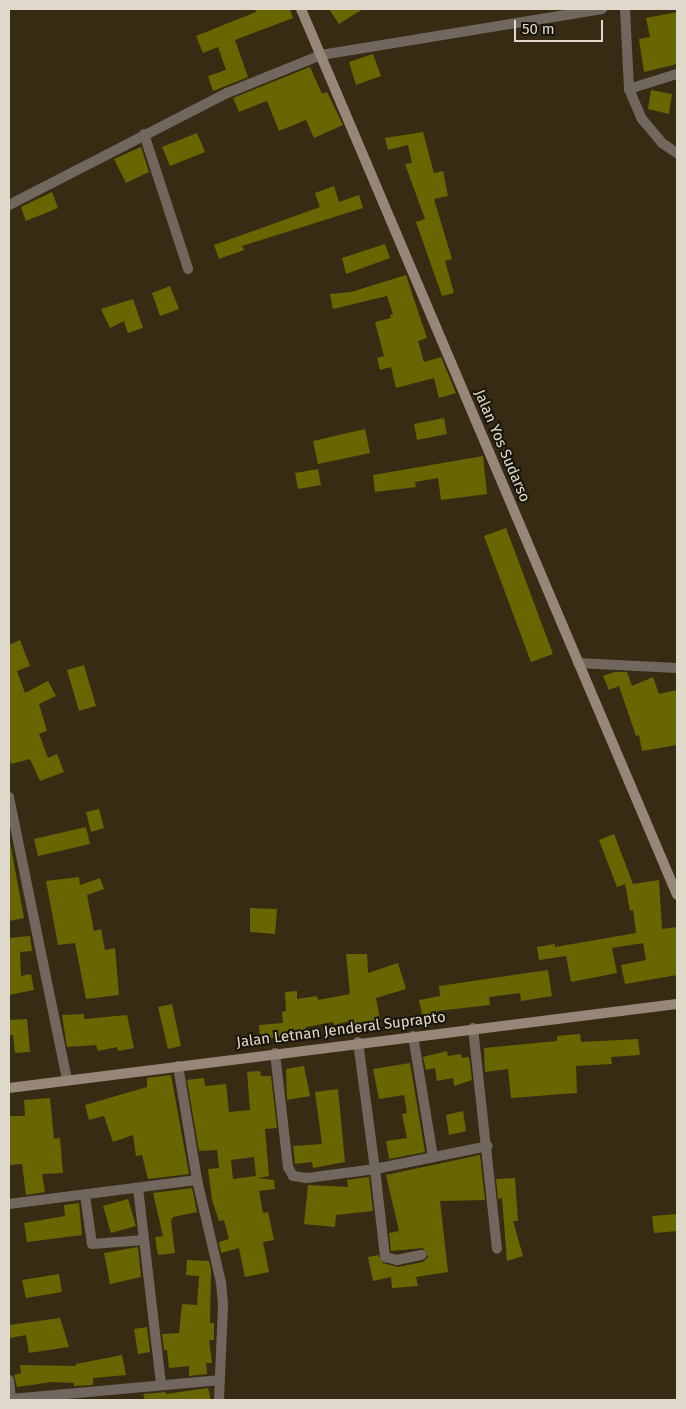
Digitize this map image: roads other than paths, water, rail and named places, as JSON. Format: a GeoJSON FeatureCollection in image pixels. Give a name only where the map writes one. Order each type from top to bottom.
{"type":"FeatureCollection","features":[{"type":"Feature","properties":{"kind":"main road","name":"Jalan Yos Sudarso"},"geometry":{"type":"LineString","coordinates":[[301,9],[677,895]]}},
{"type":"Feature","properties":{"kind":"main road","name":"Jalan Letnan Jenderal Suprapto"},"geometry":{"type":"LineString","coordinates":[[9,1088],[358,1042],[677,1004]]}},
{"type":"Feature","properties":{"kind":"street"},"geometry":{"type":"LineString","coordinates":[[9,204],[227,93],[321,55],[602,9]]}},
{"type":"Feature","properties":{"kind":"street"},"geometry":{"type":"LineString","coordinates":[[625,9],[630,89],[642,119],[662,143],[677,153]]}},
{"type":"Feature","properties":{"kind":"street"},"geometry":{"type":"LineString","coordinates":[[630,89],[677,74]]}},
{"type":"Feature","properties":{"kind":"street"},"geometry":{"type":"LineString","coordinates":[[144,134],[188,269]]}},
{"type":"Feature","properties":{"kind":"street"},"geometry":{"type":"LineString","coordinates":[[578,663],[677,668]]}},
{"type":"Feature","properties":{"kind":"street"},"geometry":{"type":"LineString","coordinates":[[9,797],[67,1080]]}},
{"type":"Feature","properties":{"kind":"street"},"geometry":{"type":"LineString","coordinates":[[473,1028],[488,1146],[497,1249]]}},
{"type":"Feature","properties":{"kind":"street"},"geometry":{"type":"LineString","coordinates":[[413,1036],[433,1157]]}},
{"type":"Feature","properties":{"kind":"street"},"geometry":{"type":"LineString","coordinates":[[358,1042],[385,1257],[392,1261],[421,1255]]}},
{"type":"Feature","properties":{"kind":"street"},"geometry":{"type":"LineString","coordinates":[[275,1053],[288,1167],[293,1176],[307,1178],[375,1169],[488,1146]]}},
{"type":"Feature","properties":{"kind":"street"},"geometry":{"type":"LineString","coordinates":[[178,1066],[197,1180],[223,1304],[218,1380],[219,1400]]}},
{"type":"Feature","properties":{"kind":"street"},"geometry":{"type":"LineString","coordinates":[[9,1204],[197,1180]]}},
{"type":"Feature","properties":{"kind":"street"},"geometry":{"type":"LineString","coordinates":[[138,1188],[161,1385]]}},
{"type":"Feature","properties":{"kind":"street"},"geometry":{"type":"LineString","coordinates":[[85,1195],[92,1244],[144,1240]]}},
{"type":"Feature","properties":{"kind":"street"},"geometry":{"type":"LineString","coordinates":[[9,1380],[11,1399],[218,1380]]}}]}
